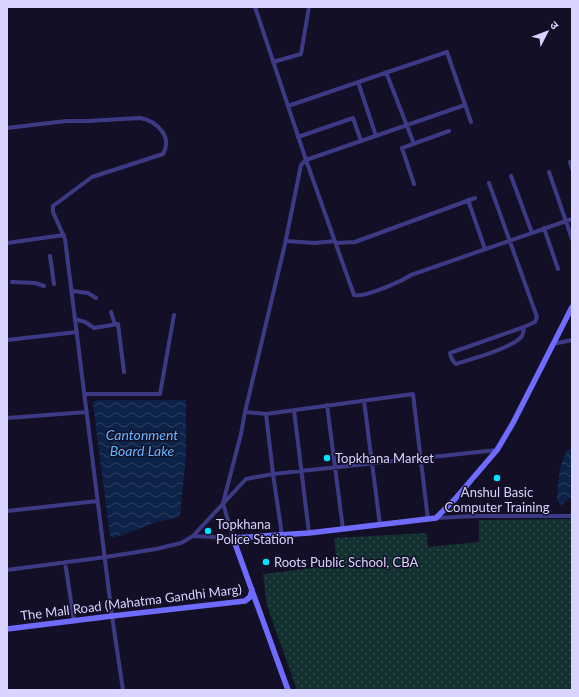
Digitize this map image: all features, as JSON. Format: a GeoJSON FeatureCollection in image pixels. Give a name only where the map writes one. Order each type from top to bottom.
{"type":"FeatureCollection","features":[{"type":"Feature","properties":{"kind":"street"},"geometry":{"type":"LineString","coordinates":[[255,7],[298,137],[354,295],[357,296],[402,280],[411,275],[572,218]]}},
{"type":"Feature","properties":{"kind":"street"},"geometry":{"type":"LineString","coordinates":[[273,62],[301,54],[309,7]]}},
{"type":"Feature","properties":{"kind":"street"},"geometry":{"type":"LineString","coordinates":[[288,106],[447,52],[471,122]]}},
{"type":"Feature","properties":{"kind":"street"},"geometry":{"type":"LineString","coordinates":[[386,72],[414,144]]}},
{"type":"Feature","properties":{"kind":"street"},"geometry":{"type":"LineString","coordinates":[[358,82],[376,136]]}},
{"type":"Feature","properties":{"kind":"street"},"geometry":{"type":"LineString","coordinates":[[288,690],[233,538],[223,503],[241,434],[286,241],[301,165],[306,160],[465,105]]}},
{"type":"Feature","properties":{"kind":"street"},"geometry":{"type":"LineString","coordinates":[[7,128],[66,121],[140,118],[146,119],[152,123],[164,134],[167,142],[166,150],[163,154],[92,177],[53,206],[53,212],[64,235],[106,557],[112,616],[123,690]]}},
{"type":"Feature","properties":{"kind":"street"},"geometry":{"type":"LineString","coordinates":[[298,137],[353,118],[361,141]]}},
{"type":"Feature","properties":{"kind":"street"},"geometry":{"type":"LineString","coordinates":[[414,184],[402,148],[448,131]]}},
{"type":"Feature","properties":{"kind":"street"},"geometry":{"type":"LineString","coordinates":[[570,162],[572,169]]}},
{"type":"Feature","properties":{"kind":"street"},"geometry":{"type":"LineString","coordinates":[[549,172],[572,239]]}},
{"type":"Feature","properties":{"kind":"street"},"geometry":{"type":"LineString","coordinates":[[511,176],[532,233]]}},
{"type":"Feature","properties":{"kind":"street"},"geometry":{"type":"LineString","coordinates":[[489,183],[537,317],[535,322],[524,327],[450,353],[451,358],[456,364],[504,348],[518,340],[523,335],[524,327]]}},
{"type":"Feature","properties":{"kind":"street"},"geometry":{"type":"LineString","coordinates":[[286,241],[315,243],[355,242],[475,198]]}},
{"type":"Feature","properties":{"kind":"street"},"geometry":{"type":"LineString","coordinates":[[468,200],[485,249]]}},
{"type":"Feature","properties":{"kind":"street"},"geometry":{"type":"LineString","coordinates":[[544,228],[558,269]]}},
{"type":"Feature","properties":{"kind":"street"},"geometry":{"type":"LineString","coordinates":[[7,243],[64,235]]}},
{"type":"Feature","properties":{"kind":"street"},"geometry":{"type":"LineString","coordinates":[[50,256],[54,284]]}},
{"type":"Feature","properties":{"kind":"street"},"geometry":{"type":"LineString","coordinates":[[12,282],[35,283],[44,286]]}},
{"type":"Feature","properties":{"kind":"street"},"geometry":{"type":"LineString","coordinates":[[72,291],[88,293],[96,298]]}},
{"type":"Feature","properties":{"kind":"street"},"geometry":{"type":"LineString","coordinates":[[436,518],[455,499],[496,450],[513,423],[572,307]]}},
{"type":"Feature","properties":{"kind":"street"},"geometry":{"type":"LineString","coordinates":[[111,312],[115,324],[118,324],[124,372]]}},
{"type":"Feature","properties":{"kind":"street"},"geometry":{"type":"LineString","coordinates":[[85,394],[160,394],[174,315]]}},
{"type":"Feature","properties":{"kind":"street"},"geometry":{"type":"LineString","coordinates":[[75,319],[85,322],[94,328],[115,324]]}},
{"type":"Feature","properties":{"kind":"street"},"geometry":{"type":"LineString","coordinates":[[7,340],[77,332]]}},
{"type":"Feature","properties":{"kind":"street"},"geometry":{"type":"LineString","coordinates":[[553,344],[572,340]]}},
{"type":"Feature","properties":{"kind":"street"},"geometry":{"type":"LineString","coordinates":[[245,412],[266,414],[413,394],[428,520]]}},
{"type":"Feature","properties":{"kind":"street"},"geometry":{"type":"LineString","coordinates":[[364,401],[380,525]]}},
{"type":"Feature","properties":{"kind":"street"},"geometry":{"type":"LineString","coordinates":[[328,406],[343,529]]}},
{"type":"Feature","properties":{"kind":"street"},"geometry":{"type":"LineString","coordinates":[[294,410],[309,533]]}},
{"type":"Feature","properties":{"kind":"street"},"geometry":{"type":"LineString","coordinates":[[7,418],[87,412]]}},
{"type":"Feature","properties":{"kind":"street"},"geometry":{"type":"LineString","coordinates":[[266,414],[282,535]]}},
{"type":"Feature","properties":{"kind":"street"},"geometry":{"type":"LineString","coordinates":[[7,570],[106,557],[156,549],[181,543],[193,536],[246,478],[496,450]]}},
{"type":"Feature","properties":{"kind":"street"},"geometry":{"type":"LineString","coordinates":[[7,511],[98,501]]}},
{"type":"Feature","properties":{"kind":"street"},"geometry":{"type":"LineString","coordinates":[[193,536],[233,538],[282,535],[436,518],[474,516],[572,516]]}},
{"type":"Feature","properties":{"kind":"street"},"geometry":{"type":"LineString","coordinates":[[64,562],[74,621]]}},
{"type":"Feature","properties":{"kind":"street","name":"The Mall Road (Mahatma Gandhi Marg)"},"geometry":{"type":"LineString","coordinates":[[7,629],[246,601],[250,597],[252,590]]}},
{"type":"Feature","properties":{"kind":"street"},"geometry":{"type":"LineString","coordinates":[[246,601],[259,609]]}},
{"type":"Feature","properties":{"kind":"green space"},"geometry":{"type":"Polygon","coordinates":[[[572,519],[572,690],[297,690],[267,606],[263,574],[337,565],[334,538],[426,533],[428,547],[479,542],[479,520],[572,519]]]}},
{"type":"Feature","properties":{"kind":"water","name":"Cantonment Board Lake"},"geometry":{"type":"Polygon","coordinates":[[[96,400],[186,400],[186,454],[180,517],[157,522],[114,538],[110,536],[93,403],[96,400]]]}},
{"type":"Feature","properties":{"kind":"water"},"geometry":{"type":"Polygon","coordinates":[[[572,447],[572,496],[561,505],[557,499],[560,471],[564,457],[572,447]]]}},
{"type":"Feature","properties":{"kind":"place","name":"Topkhana Market"},"geometry":{"type":"Point","coordinates":[327,458]}},
{"type":"Feature","properties":{"kind":"place","name":"Anshul Basic Computer Training"},"geometry":{"type":"Point","coordinates":[497,478]}},
{"type":"Feature","properties":{"kind":"place","name":"Topkhana Police Station"},"geometry":{"type":"Point","coordinates":[208,531]}},
{"type":"Feature","properties":{"kind":"place","name":"Roots Public School, CBA"},"geometry":{"type":"Point","coordinates":[266,562]}}]}
